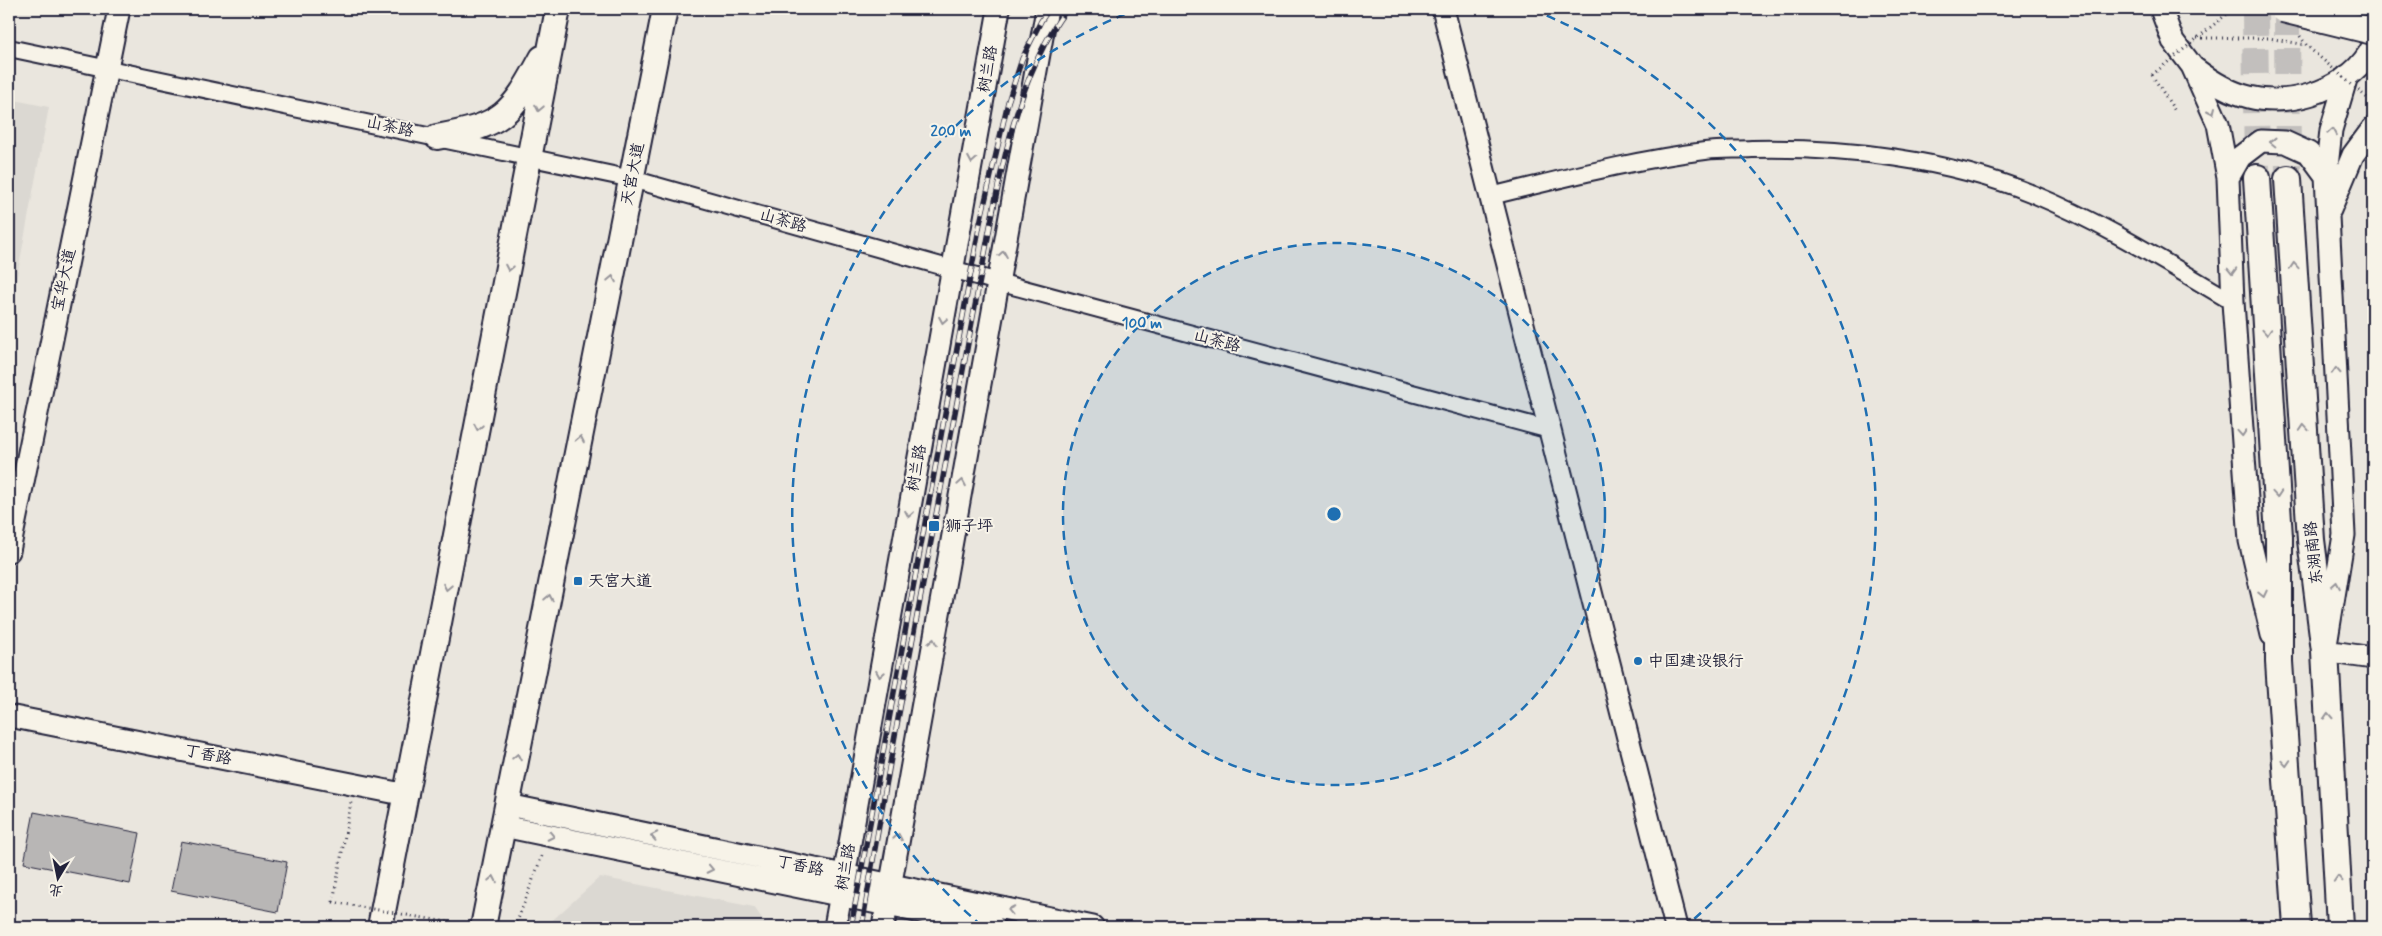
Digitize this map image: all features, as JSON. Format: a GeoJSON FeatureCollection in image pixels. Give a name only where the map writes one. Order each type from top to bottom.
{"type":"FeatureCollection","features":[{"type":"Feature","properties":{"kind":"main road"},"geometry":{"type":"LineString","coordinates":[[380,927],[558,9]]}},
{"type":"Feature","properties":{"kind":"main road","name":"天宫大道"},"geometry":{"type":"LineString","coordinates":[[483,927],[665,9]]}},
{"type":"Feature","properties":{"kind":"main road"},"geometry":{"type":"LineString","coordinates":[[2282,9],[2372,46]]}},
{"type":"Feature","properties":{"kind":"main road"},"geometry":{"type":"LineString","coordinates":[[437,136],[485,126],[506,111],[523,93],[552,38]]}},
{"type":"Feature","properties":{"kind":"main road","name":"东湖南路"},"geometry":{"type":"LineString","coordinates":[[2257,178],[2279,537],[2279,662],[2297,927]]}},
{"type":"Feature","properties":{"kind":"main road","name":"东湖南路"},"geometry":{"type":"LineString","coordinates":[[2288,179],[2311,540],[2325,651],[2340,927]]}},
{"type":"Feature","properties":{"kind":"street","name":"宝华大道"},"geometry":{"type":"LineString","coordinates":[[9,551],[119,9]]}},
{"type":"Feature","properties":{"kind":"street","name":"树兰路"},"geometry":{"type":"LineString","coordinates":[[835,927],[999,9]]}},
{"type":"Feature","properties":{"kind":"street"},"geometry":{"type":"LineString","coordinates":[[883,927],[1047,9]]}},
{"type":"Feature","properties":{"kind":"street"},"geometry":{"type":"LineString","coordinates":[[1443,9],[1676,927]]}},
{"type":"Feature","properties":{"kind":"street"},"geometry":{"type":"LineString","coordinates":[[2156,10],[2173,41],[2192,66],[2218,124],[2228,178],[2233,302],[2250,541],[2279,662]]}},
{"type":"Feature","properties":{"kind":"street"},"geometry":{"type":"LineString","coordinates":[[2192,66],[2218,85],[2249,97],[2284,100],[2317,93],[2347,76],[2372,46]]}},
{"type":"Feature","properties":{"kind":"street","name":"山茶路"},"geometry":{"type":"LineString","coordinates":[[9,48],[437,136],[632,179],[998,282],[1550,430]]}},
{"type":"Feature","properties":{"kind":"street"},"geometry":{"type":"LineString","coordinates":[[2347,76],[2332,130],[2326,176],[2344,535],[2325,651],[2373,658]]}},
{"type":"Feature","properties":{"kind":"street"},"geometry":{"type":"LineString","coordinates":[[2328,215],[2353,155],[2373,128]]}},
{"type":"Feature","properties":{"kind":"street"},"geometry":{"type":"LineString","coordinates":[[2228,178],[2240,157],[2261,141],[2285,142],[2309,153],[2326,176]]}},
{"type":"Feature","properties":{"kind":"street"},"geometry":{"type":"LineString","coordinates":[[1490,196],[1619,164],[1707,151],[1787,148],[1858,152],[1930,164],[2032,194],[2091,222],[2233,302]]}},
{"type":"Feature","properties":{"kind":"street","name":"丁香路"},"geometry":{"type":"LineString","coordinates":[[9,716],[407,795]]}},
{"type":"Feature","properties":{"kind":"street","name":"丁香路"},"geometry":{"type":"LineString","coordinates":[[506,816],[550,836],[843,886]]}},
{"type":"Feature","properties":{"kind":"street","name":"丁香路"},"geometry":{"type":"LineString","coordinates":[[506,816],[888,895],[1093,927]]}},
{"type":"Feature","properties":{"kind":"street","name":"丁香路"},"geometry":{"type":"LineString","coordinates":[[888,895],[994,927]]}},
{"type":"Feature","properties":{"kind":"path"},"geometry":{"type":"LineString","coordinates":[[2175,111],[2152,75],[2233,9]]}},
{"type":"Feature","properties":{"kind":"path"},"geometry":{"type":"LineString","coordinates":[[2295,31],[2307,46],[2373,103]]}},
{"type":"Feature","properties":{"kind":"path"},"geometry":{"type":"LineString","coordinates":[[2197,38],[2269,38],[2307,46]]}},
{"type":"Feature","properties":{"kind":"path"},"geometry":{"type":"LineString","coordinates":[[355,784],[333,902],[475,927]]}},
{"type":"Feature","properties":{"kind":"path"},"geometry":{"type":"LineString","coordinates":[[515,927],[550,836]]}},
{"type":"Feature","properties":{"kind":"shaded area"},"geometry":{"type":"Polygon","coordinates":[[[9,99],[49,107],[9,319],[9,99]]]}},
{"type":"Feature","properties":{"kind":"shaded area"},"geometry":{"type":"Polygon","coordinates":[[[600,877],[754,907],[768,927],[545,927],[600,877]]]}},
{"type":"Feature","properties":{"kind":"building"},"geometry":{"type":"Polygon","coordinates":[[[34,812],[140,833],[130,884],[24,863],[34,812]]]}},
{"type":"Feature","properties":{"kind":"building"},"geometry":{"type":"Polygon","coordinates":[[[181,841],[287,862],[278,912],[171,891],[181,841]]]}},
{"type":"Feature","properties":{"kind":"tunnel"},"geometry":{"type":"LineString","coordinates":[[2255,9],[2257,178]]}},
{"type":"Feature","properties":{"kind":"tunnel"},"geometry":{"type":"LineString","coordinates":[[2287,9],[2288,179]]}},
{"type":"Feature","properties":{"kind":"railway"},"geometry":{"type":"LineString","coordinates":[[851,927],[980,223],[1008,102],[1022,59],[1049,9]]}},
{"type":"Feature","properties":{"kind":"railway"},"geometry":{"type":"LineString","coordinates":[[862,927],[906,672],[995,199],[1012,131],[1034,65],[1049,36],[1067,9]]}},
{"type":"Feature","properties":{"kind":"railway"},"geometry":{"type":"LineString","coordinates":[[2330,9],[2373,19]]}},
{"type":"Feature","properties":{"kind":"place","name":"狮子坪"},"geometry":{"type":"Point","coordinates":[934,526]}},
{"type":"Feature","properties":{"kind":"place","name":"天宫大道"},"geometry":{"type":"Point","coordinates":[578,581]}},
{"type":"Feature","properties":{"kind":"place","name":"中国建设银行"},"geometry":{"type":"Point","coordinates":[1638,661]}}]}
